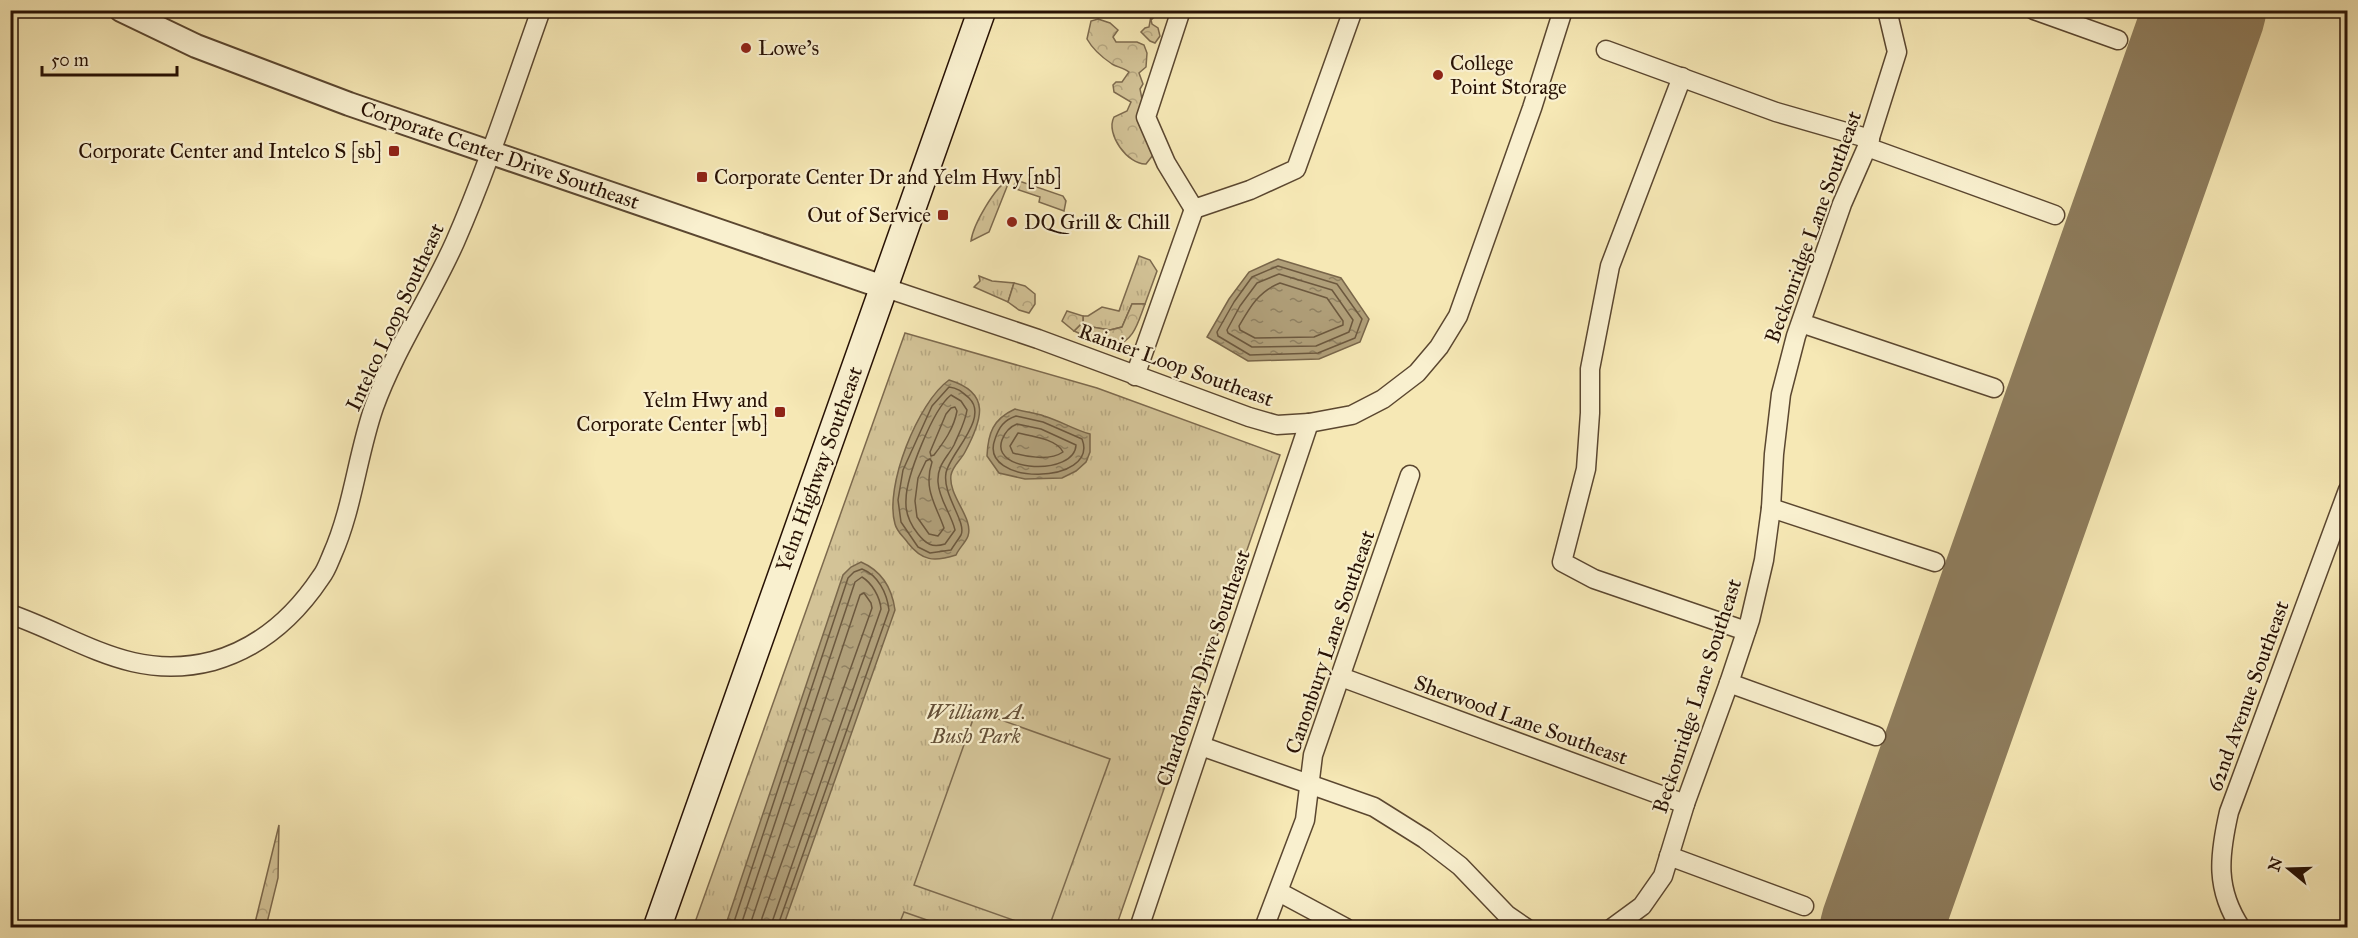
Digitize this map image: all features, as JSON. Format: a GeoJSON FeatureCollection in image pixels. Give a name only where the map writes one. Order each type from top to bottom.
{"type":"FeatureCollection","features":[{"type":"Feature","properties":{"kind":"main road","name":"Yelm Highway Southeast"},"geometry":{"type":"LineString","coordinates":[[657,927],[982,10]]}},
{"type":"Feature","properties":{"kind":"street","name":"Corporate Center Drive Southeast"},"geometry":{"type":"LineString","coordinates":[[121,10],[207,50],[349,104],[883,287]]}},
{"type":"Feature","properties":{"kind":"street","name":"Intelco Loop Southeast"},"geometry":{"type":"LineString","coordinates":[[10,614],[117,658],[143,666],[169,668],[212,661],[242,650],[269,633],[291,614],[323,575],[344,529],[360,453],[375,406],[403,342],[453,246],[472,203],[541,10]]}},
{"type":"Feature","properties":{"kind":"street"},"geometry":{"type":"LineString","coordinates":[[1181,10],[1146,117],[1166,163],[1194,209]]}},
{"type":"Feature","properties":{"kind":"street"},"geometry":{"type":"LineString","coordinates":[[1194,209],[1250,190],[1296,169],[1353,10]]}},
{"type":"Feature","properties":{"kind":"street","name":"Rainier Loop Southeast"},"geometry":{"type":"LineString","coordinates":[[883,287],[1038,339],[1249,417],[1277,424],[1309,423],[1353,415],[1383,399],[1417,373],[1439,347],[1458,316],[1532,108],[1563,10]]}},
{"type":"Feature","properties":{"kind":"street"},"geometry":{"type":"LineString","coordinates":[[2034,10],[2118,40]]}},
{"type":"Feature","properties":{"kind":"street","name":"Beckonridge Lane Southeast"},"geometry":{"type":"LineString","coordinates":[[1612,927],[1633,922],[1663,876],[1685,804],[1730,683],[1746,631],[1764,560],[1781,394],[1801,323],[1842,204],[1868,143],[1897,52],[1888,12]]}},
{"type":"Feature","properties":{"kind":"street"},"geometry":{"type":"LineString","coordinates":[[1606,50],[1868,143],[2055,215]]}},
{"type":"Feature","properties":{"kind":"street"},"geometry":{"type":"LineString","coordinates":[[1682,77],[1610,266],[1590,369],[1586,470],[1562,562],[1594,579],[1746,631]]}},
{"type":"Feature","properties":{"kind":"street"},"geometry":{"type":"LineString","coordinates":[[1135,375],[1194,209]]}},
{"type":"Feature","properties":{"kind":"street"},"geometry":{"type":"LineString","coordinates":[[1801,323],[1994,388]]}},
{"type":"Feature","properties":{"kind":"street","name":"Chardonnay Drive Southeast"},"geometry":{"type":"LineString","coordinates":[[1139,927],[1309,423]]}},
{"type":"Feature","properties":{"kind":"street","name":"Canonbury Lane Southeast"},"geometry":{"type":"LineString","coordinates":[[1264,927],[1305,820],[1313,754],[1410,475]]}},
{"type":"Feature","properties":{"kind":"street","name":"62nd Avenue Southeast"},"geometry":{"type":"LineString","coordinates":[[2239,924],[2226,902],[2220,862],[2229,812],[2348,490]]}},
{"type":"Feature","properties":{"kind":"street"},"geometry":{"type":"LineString","coordinates":[[1771,508],[1935,562]]}},
{"type":"Feature","properties":{"kind":"street","name":"Sherwood Lane Southeast"},"geometry":{"type":"LineString","coordinates":[[1341,677],[1685,804]]}},
{"type":"Feature","properties":{"kind":"street"},"geometry":{"type":"LineString","coordinates":[[1730,683],[1876,736]]}},
{"type":"Feature","properties":{"kind":"street"},"geometry":{"type":"LineString","coordinates":[[1201,746],[1374,807],[1425,839],[1460,866],[1507,915],[1526,927]]}},
{"type":"Feature","properties":{"kind":"street"},"geometry":{"type":"LineString","coordinates":[[1669,856],[1804,906]]}},
{"type":"Feature","properties":{"kind":"street"},"geometry":{"type":"LineString","coordinates":[[1279,892],[1346,927]]}},
{"type":"Feature","properties":{"kind":"green space"},"geometry":{"type":"Polygon","coordinates":[[[1137,11],[1161,11],[1151,20],[1152,24],[1158,28],[1160,36],[1155,43],[1141,32],[1149,27],[1151,16],[1137,11]]]}},
{"type":"Feature","properties":{"kind":"green space"},"geometry":{"type":"Polygon","coordinates":[[[1098,19],[1110,23],[1118,30],[1113,37],[1116,42],[1137,42],[1144,45],[1147,53],[1146,67],[1139,73],[1143,84],[1140,89],[1153,155],[1146,164],[1132,159],[1115,140],[1112,124],[1114,117],[1127,111],[1131,102],[1114,92],[1113,85],[1116,82],[1122,82],[1129,72],[1105,59],[1087,39],[1091,21],[1098,19]]]}},
{"type":"Feature","properties":{"kind":"green space"},"geometry":{"type":"Polygon","coordinates":[[[1010,179],[989,232],[971,241],[986,207],[998,189],[1010,179]]]}},
{"type":"Feature","properties":{"kind":"green space"},"geometry":{"type":"Polygon","coordinates":[[[1016,180],[1063,196],[1066,201],[1064,211],[1039,202],[1040,197],[1013,188],[1016,180]]]}},
{"type":"Feature","properties":{"kind":"green space"},"geometry":{"type":"Polygon","coordinates":[[[1139,256],[1150,260],[1157,271],[1145,304],[1132,304],[1122,327],[1110,330],[1092,327],[1083,335],[1074,331],[1083,322],[1083,316],[1088,316],[1102,307],[1119,311],[1139,256]]]}},
{"type":"Feature","properties":{"kind":"green space"},"geometry":{"type":"Polygon","coordinates":[[[979,276],[992,281],[1014,283],[1008,302],[974,287],[980,281],[979,276]]]}},
{"type":"Feature","properties":{"kind":"green space"},"geometry":{"type":"Polygon","coordinates":[[[1014,283],[1025,286],[1035,294],[1035,304],[1029,313],[1019,310],[1008,302],[1014,283]]]}},
{"type":"Feature","properties":{"kind":"green space"},"geometry":{"type":"Polygon","coordinates":[[[1132,304],[1145,304],[1131,336],[1120,344],[1113,348],[1083,335],[1092,327],[1110,330],[1122,327],[1132,304]]]}},
{"type":"Feature","properties":{"kind":"green space"},"geometry":{"type":"Polygon","coordinates":[[[1067,311],[1083,316],[1083,322],[1074,331],[1062,321],[1067,311]]]}},
{"type":"Feature","properties":{"kind":"green space","name":"William A. Bush Park"},"geometry":{"type":"Polygon","coordinates":[[[905,333],[1097,388],[1280,455],[1116,927],[693,928],[905,333]]]}},
{"type":"Feature","properties":{"kind":"green space"},"geometry":{"type":"Polygon","coordinates":[[[976,711],[1110,759],[1049,927],[1033,927],[914,885],[976,711]]]}},
{"type":"Feature","properties":{"kind":"green space"},"geometry":{"type":"Polygon","coordinates":[[[279,825],[278,878],[266,927],[254,927],[279,825]]]}},
{"type":"Feature","properties":{"kind":"green space"},"geometry":{"type":"Polygon","coordinates":[[[904,912],[947,927],[898,927],[904,912]]]}},
{"type":"Feature","properties":{"kind":"water"},"geometry":{"type":"Polygon","coordinates":[[[1278,259],[1341,278],[1369,319],[1360,342],[1319,359],[1248,361],[1207,337],[1229,299],[1249,272],[1278,259]]]}},
{"type":"Feature","properties":{"kind":"water"},"geometry":{"type":"Polygon","coordinates":[[[949,380],[972,392],[977,400],[979,419],[971,440],[951,475],[953,491],[969,529],[968,536],[956,555],[935,559],[918,553],[897,529],[893,508],[894,489],[906,446],[915,425],[937,391],[949,380]]]}},
{"type":"Feature","properties":{"kind":"water"},"geometry":{"type":"Polygon","coordinates":[[[1015,409],[1050,418],[1090,434],[1090,452],[1086,462],[1076,471],[1062,478],[1025,479],[999,473],[987,456],[990,434],[1001,417],[1015,409]]]}},
{"type":"Feature","properties":{"kind":"water"},"geometry":{"type":"Polygon","coordinates":[[[861,562],[875,570],[885,581],[895,610],[783,927],[725,927],[843,575],[851,567],[861,562]]]}},
{"type":"Feature","properties":{"kind":"runway"},"geometry":{"type":"LineString","coordinates":[[1881,928],[2205,10]]}},
{"type":"Feature","properties":{"kind":"place","name":"Lowe's"},"geometry":{"type":"Point","coordinates":[746,48]}},
{"type":"Feature","properties":{"kind":"place","name":"College Point Storage"},"geometry":{"type":"Point","coordinates":[1438,75]}},
{"type":"Feature","properties":{"kind":"place","name":"Corporate Center and Intelco S [sb]"},"geometry":{"type":"Point","coordinates":[394,151]}},
{"type":"Feature","properties":{"kind":"place","name":"Corporate Center Dr and Yelm Hwy [nb]"},"geometry":{"type":"Point","coordinates":[702,177]}},
{"type":"Feature","properties":{"kind":"place","name":"Out of Service"},"geometry":{"type":"Point","coordinates":[943,215]}},
{"type":"Feature","properties":{"kind":"place","name":"DQ Grill & Chill"},"geometry":{"type":"Point","coordinates":[1012,222]}},
{"type":"Feature","properties":{"kind":"place","name":"Yelm Hwy and Corporate Center [wb]"},"geometry":{"type":"Point","coordinates":[780,412]}}]}
